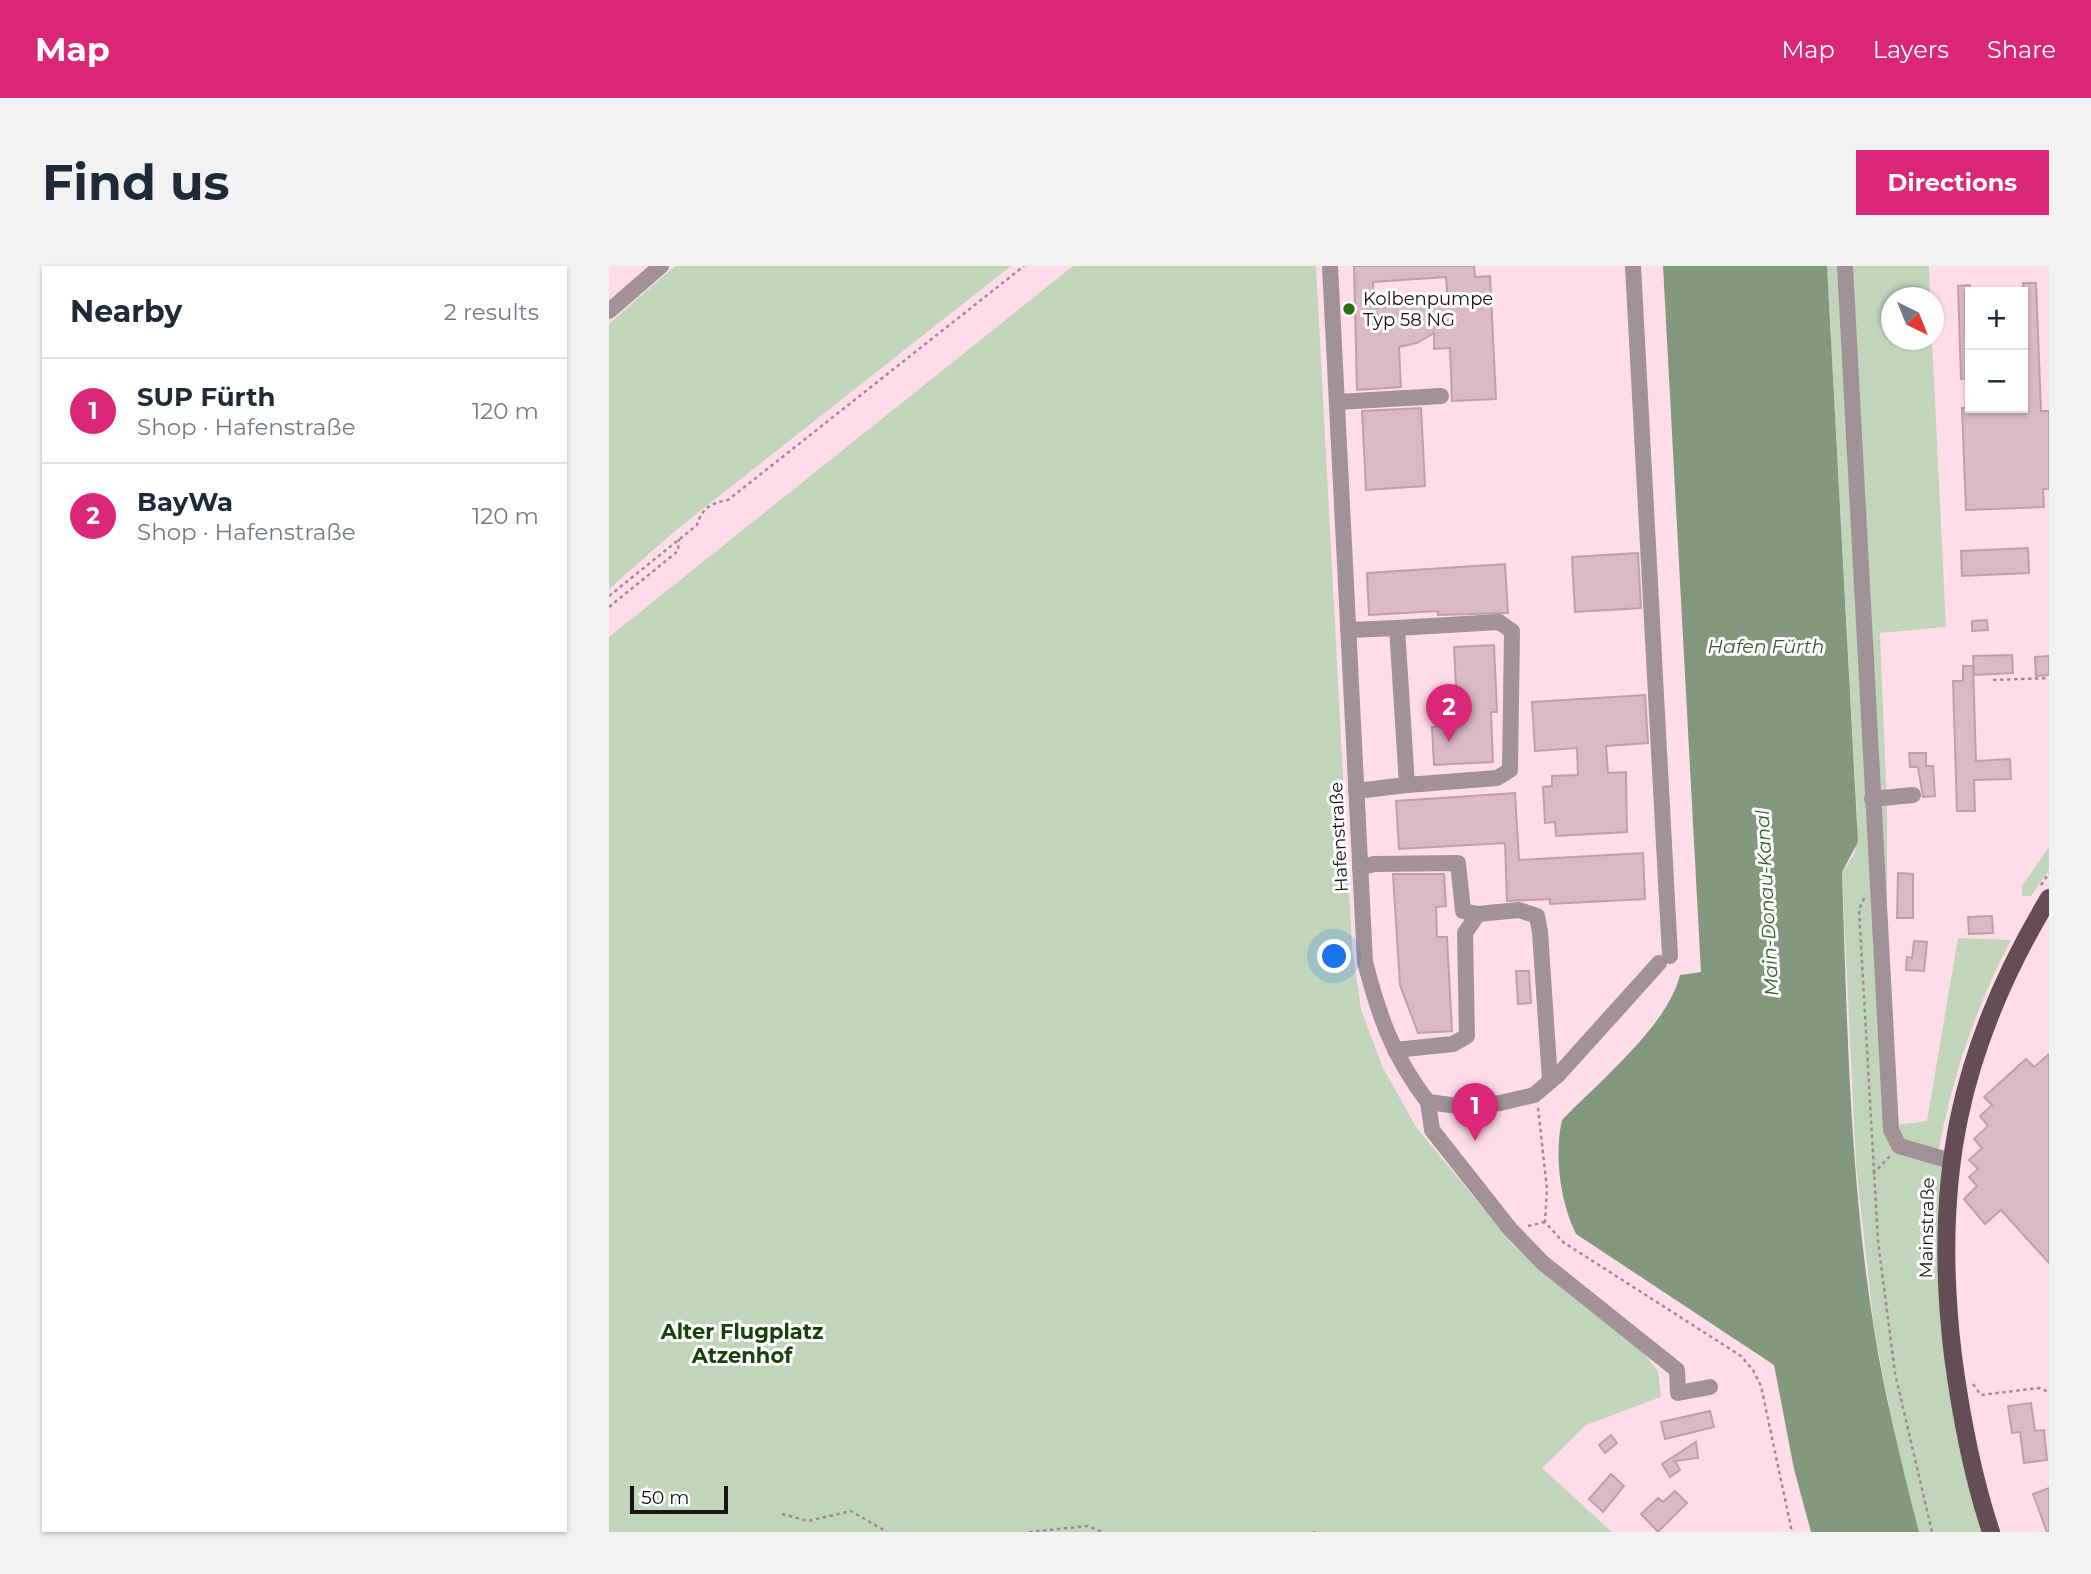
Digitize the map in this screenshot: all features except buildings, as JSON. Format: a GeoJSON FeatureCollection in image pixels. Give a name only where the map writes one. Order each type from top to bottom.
{"type":"FeatureCollection","features":[{"type":"Feature","properties":{"kind":"main road","name":"Mainstraße"},"geometry":{"type":"LineString","coordinates":[[1991,1532],[1974,1473],[1957,1385],[1948,1310],[1946,1195],[1964,1093],[1982,1034],[2005,978],[2049,898]]}},
{"type":"Feature","properties":{"kind":"street"},"geometry":{"type":"LineString","coordinates":[[609,311],[661,266]]}},
{"type":"Feature","properties":{"kind":"street","name":"Hafenstraße"},"geometry":{"type":"LineString","coordinates":[[1330,266],[1365,961],[1378,1016],[1404,1071],[1428,1102]]}},
{"type":"Feature","properties":{"kind":"street"},"geometry":{"type":"LineString","coordinates":[[1633,266],[1665,959],[1550,1082],[1534,1095],[1500,1103],[1458,1106],[1428,1102],[1432,1130],[1510,1229],[1543,1263],[1677,1370],[1678,1393],[1710,1387]]}},
{"type":"Feature","properties":{"kind":"street"},"geometry":{"type":"LineString","coordinates":[[1845,266],[1891,1130],[1899,1146],[1951,1161]]}},
{"type":"Feature","properties":{"kind":"street"},"geometry":{"type":"LineString","coordinates":[[1337,401],[1441,396]]}},
{"type":"Feature","properties":{"kind":"street"},"geometry":{"type":"LineString","coordinates":[[1348,630],[1499,622],[1512,631],[1510,770],[1497,778],[1356,791]]}},
{"type":"Feature","properties":{"kind":"street"},"geometry":{"type":"LineString","coordinates":[[1397,628],[1407,785]]}},
{"type":"Feature","properties":{"kind":"street"},"geometry":{"type":"LineString","coordinates":[[1872,799],[1913,796]]}},
{"type":"Feature","properties":{"kind":"street"},"geometry":{"type":"LineString","coordinates":[[1360,868],[1374,864],[1458,863],[1463,911],[1478,914],[1519,910],[1537,916],[1550,1082]]}},
{"type":"Feature","properties":{"kind":"street"},"geometry":{"type":"LineString","coordinates":[[1395,1050],[1453,1044],[1467,1036],[1465,933],[1478,914]]}},
{"type":"Feature","properties":{"kind":"path"},"geometry":{"type":"LineString","coordinates":[[609,596],[697,525],[701,512],[714,502],[728,500],[1024,266]]}},
{"type":"Feature","properties":{"kind":"path"},"geometry":{"type":"LineString","coordinates":[[609,607],[678,551],[679,539]]}},
{"type":"Feature","properties":{"kind":"path"},"geometry":{"type":"LineString","coordinates":[[1993,680],[2049,678]]}},
{"type":"Feature","properties":{"kind":"path"},"geometry":{"type":"LineString","coordinates":[[1876,868],[1859,910],[1878,1241],[1895,1373],[1932,1532]]}},
{"type":"Feature","properties":{"kind":"path"},"geometry":{"type":"LineString","coordinates":[[1534,1095],[1547,1189],[1545,1222],[1563,1242],[1741,1356],[1753,1370],[1766,1407],[1792,1532]]}},
{"type":"Feature","properties":{"kind":"path"},"geometry":{"type":"LineString","coordinates":[[1873,1174],[1899,1146]]}},
{"type":"Feature","properties":{"kind":"path"},"geometry":{"type":"LineString","coordinates":[[1957,1385],[1975,1384],[1981,1395],[2039,1388],[2049,1392]]}},
{"type":"Feature","properties":{"kind":"path"},"geometry":{"type":"LineString","coordinates":[[782,1514],[808,1521],[851,1511],[887,1532]]}},
{"type":"Feature","properties":{"kind":"path"},"geometry":{"type":"LineString","coordinates":[[1029,1532],[1088,1526],[1102,1532]]}},
{"type":"Feature","properties":{"kind":"shaded area"},"geometry":{"type":"Polygon","coordinates":[[[675,266],[1011,266],[676,530],[609,589],[609,324],[675,266]]]}},
{"type":"Feature","properties":{"kind":"shaded area"},"geometry":{"type":"Polygon","coordinates":[[[1073,266],[1316,266],[1352,946],[1361,1009],[1382,1066],[1416,1127],[1513,1245],[1640,1349],[1658,1371],[1661,1397],[1586,1425],[1542,1468],[1612,1532],[609,1532],[609,637],[1073,266]]]}},
{"type":"Feature","properties":{"kind":"shaded area"},"geometry":{"type":"Polygon","coordinates":[[[1827,266],[1929,266],[1930,287],[1881,287],[1881,350],[1932,350],[1946,627],[1880,633],[1887,808],[1887,930],[1897,1125],[1927,1121],[1958,938],[2011,940],[1965,1046],[1937,1159],[1951,1161],[1948,1310],[1991,1532],[1919,1532],[1894,1433],[1874,1328],[1856,1165],[1842,872],[1855,853],[1857,816],[1827,266]]]}},
{"type":"Feature","properties":{"kind":"shaded area"},"geometry":{"type":"Polygon","coordinates":[[[2049,847],[2049,870],[2031,896],[2022,896],[2022,886],[2049,847]]]}},
{"type":"Feature","properties":{"kind":"water"},"geometry":{"type":"Polygon","coordinates":[[[1663,266],[1827,266],[1858,842],[1842,872],[1855,1159],[1866,1273],[1878,1355],[1919,1532],[1811,1532],[1794,1469],[1774,1365],[1576,1234],[1562,1193],[1559,1148],[1562,1120],[1647,1033],[1673,994],[1680,975],[1701,972],[1663,266]]]}},
{"type":"Feature","properties":{"kind":"place","name":"Kolbenpumpe Typ 58 NG"},"geometry":{"type":"Point","coordinates":[1349,309]}},
{"type":"Feature","properties":{"kind":"place","name":"BayWa"},"geometry":{"type":"Point","coordinates":[1449,742]}},
{"type":"Feature","properties":{"kind":"place","name":"SUP Fürth"},"geometry":{"type":"Point","coordinates":[1475,1141]}},
{"type":"Feature","properties":{"kind":"district","name":"Alter Flugplatz Atzenhof"},"geometry":{"type":"Point","coordinates":[742,1343]}},
{"type":"Feature","properties":{"kind":"water label","name":"Hafen Fürth"},"geometry":{"type":"Point","coordinates":[1766,646]}},
{"type":"Feature","properties":{"kind":"water label","name":"Main-Donau-Kanal"},"geometry":{"type":"Point","coordinates":[1767,903]}}]}
